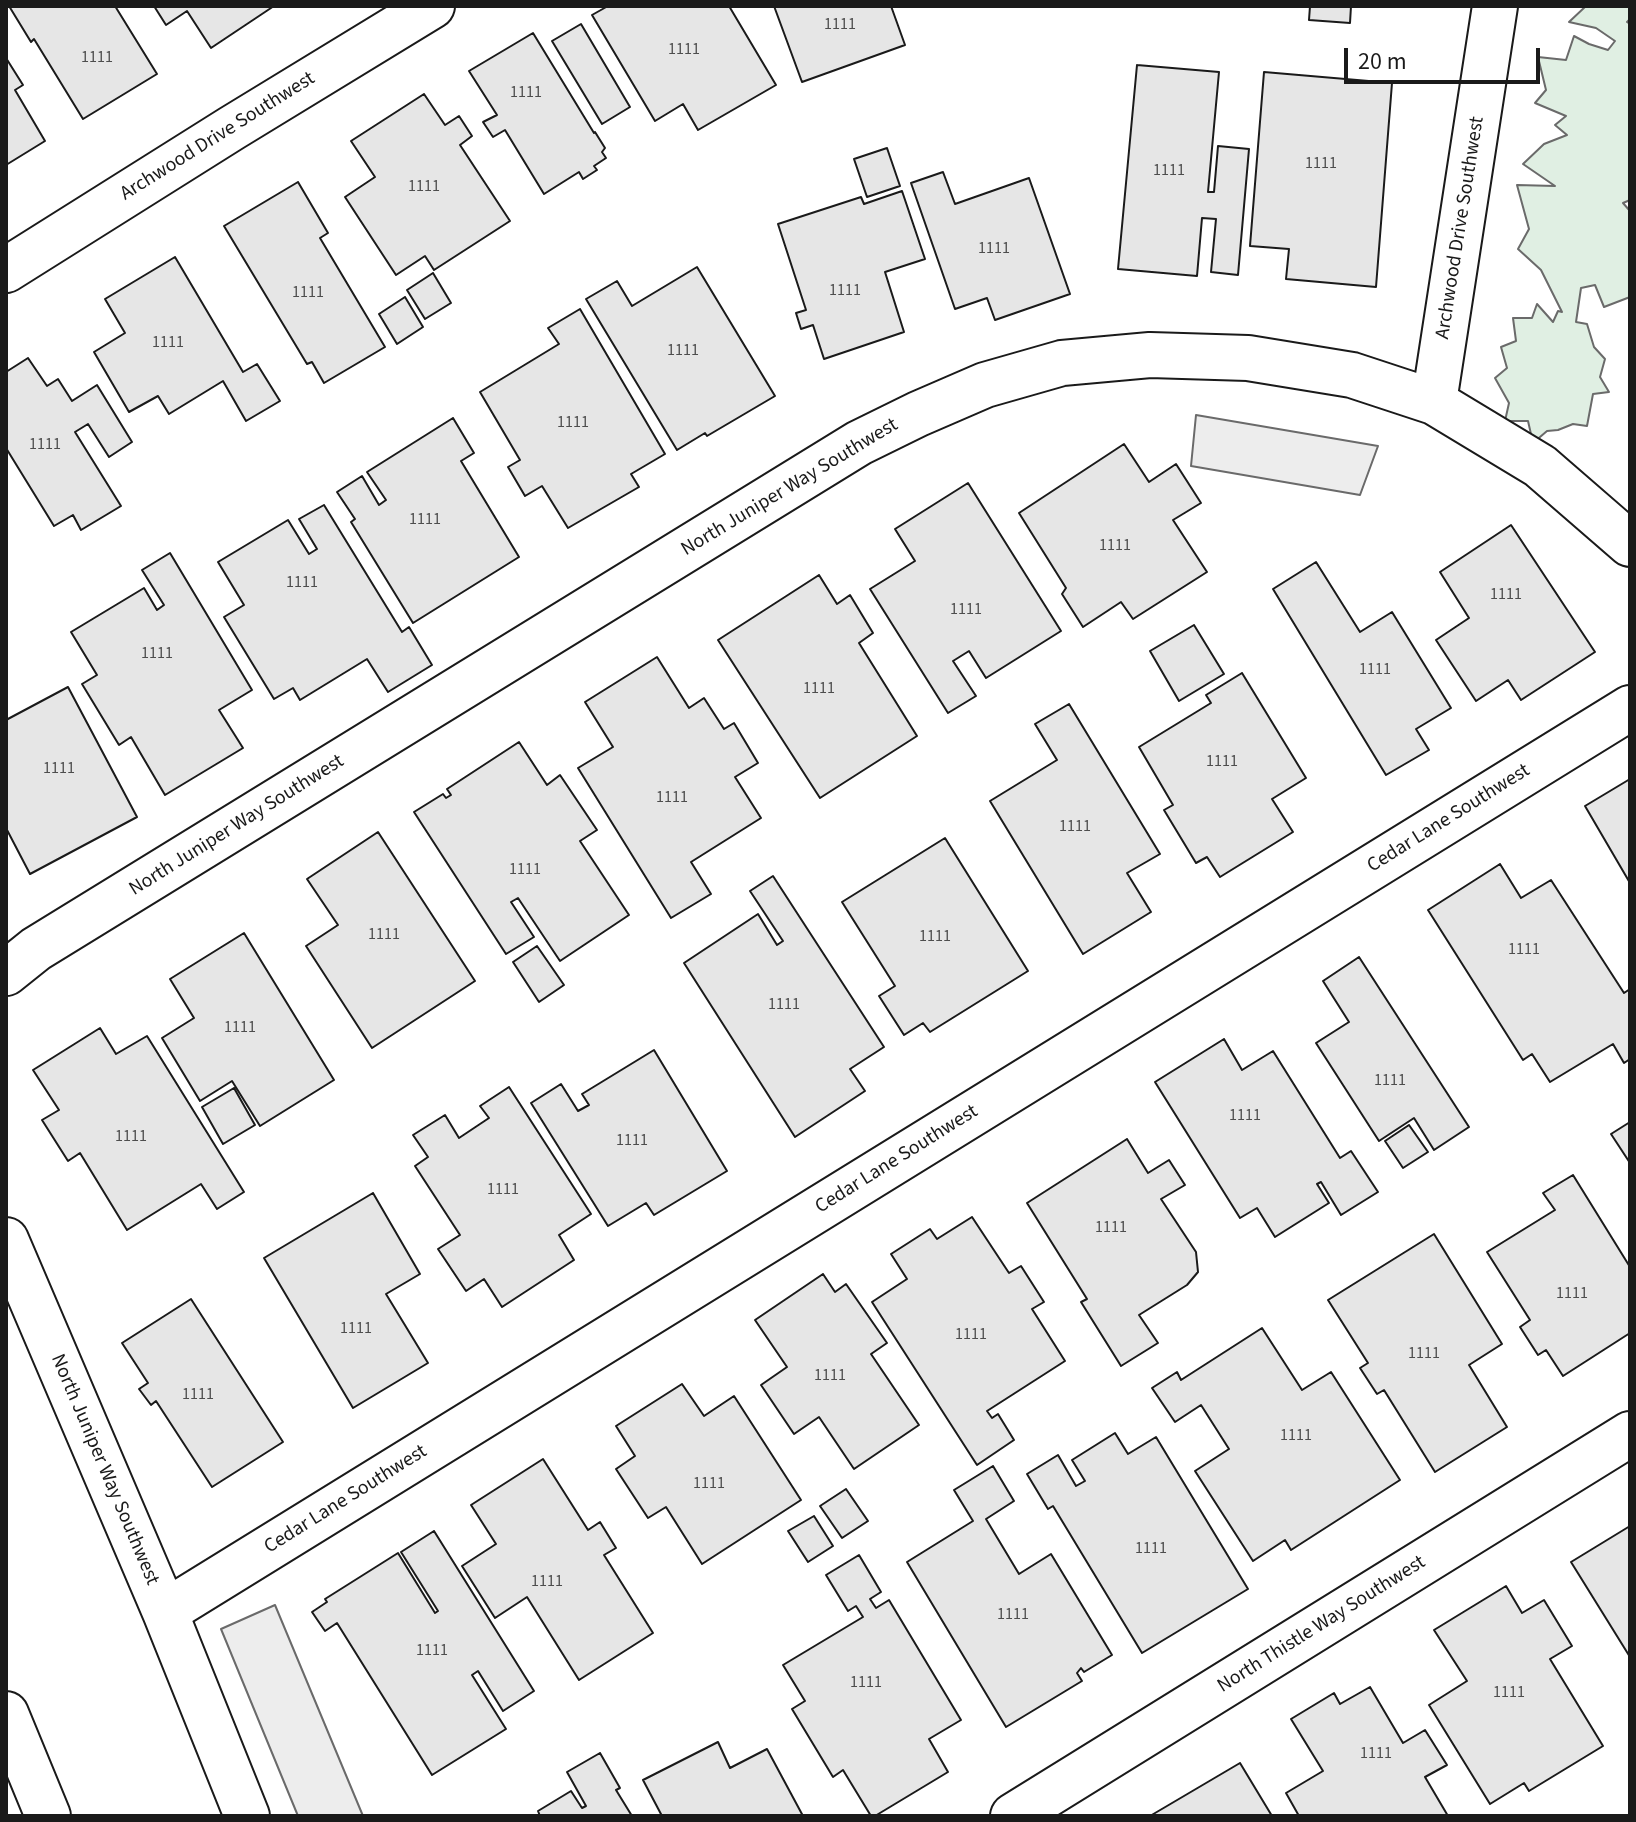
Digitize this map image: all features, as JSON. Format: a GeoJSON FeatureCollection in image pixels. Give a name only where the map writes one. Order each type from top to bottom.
{"type":"FeatureCollection","features":[{"type":"Feature","properties":{"kind":"street","name":"Archwood Drive Southwest"},"geometry":{"type":"LineString","coordinates":[[6,270],[432,6]]}},
{"type":"Feature","properties":{"kind":"street","name":"Archwood Drive Southwest"},"geometry":{"type":"LineString","coordinates":[[1434,402],[1495,6]]}},
{"type":"Feature","properties":{"kind":"street","name":"North Juniper Way Southwest"},"geometry":{"type":"LineString","coordinates":[[6,973],[36,949],[859,443],[985,385],[1062,363],[1150,355],[1248,358],[1352,375],[1434,402],[1540,466],[1630,544]]}},
{"type":"Feature","properties":{"kind":"street","name":"Cedar Lane Southwest"},"geometry":{"type":"LineString","coordinates":[[165,1612],[1630,708]]}},
{"type":"Feature","properties":{"kind":"street","name":"North Juniper Way Southwest"},"geometry":{"type":"LineString","coordinates":[[6,1240],[165,1612]]}},
{"type":"Feature","properties":{"kind":"street","name":"North Thistle Way Southwest"},"geometry":{"type":"LineString","coordinates":[[1013,1816],[1630,1434]]}},
{"type":"Feature","properties":{"kind":"street"},"geometry":{"type":"LineString","coordinates":[[165,1612],[247,1816]]}},
{"type":"Feature","properties":{"kind":"street"},"geometry":{"type":"LineString","coordinates":[[6,1714],[48,1816]]}},
{"type":"Feature","properties":{"kind":"green space"},"geometry":{"type":"Polygon","coordinates":[[[1586,6],[1630,6],[1627,22],[1630,24],[1630,200],[1623,203],[1630,211],[1630,297],[1604,307],[1595,285],[1581,288],[1576,322],[1587,324],[1594,347],[1605,359],[1600,377],[1609,392],[1593,394],[1587,426],[1573,424],[1547,431],[1533,443],[1528,421],[1505,421],[1509,403],[1495,378],[1507,368],[1501,347],[1516,341],[1513,318],[1532,318],[1537,304],[1553,322],[1558,311],[1562,312],[1541,270],[1518,249],[1529,229],[1517,185],[1555,186],[1523,164],[1544,144],[1567,135],[1555,125],[1566,116],[1535,103],[1546,90],[1538,57],[1566,60],[1574,36],[1608,50],[1615,41],[1596,28],[1569,22],[1586,6]]]}},
{"type":"Feature","properties":{"kind":"shaded area"},"geometry":{"type":"Polygon","coordinates":[[[1196,415],[1378,446],[1360,495],[1191,466],[1196,415]]]}},
{"type":"Feature","properties":{"kind":"shaded area"},"geometry":{"type":"Polygon","coordinates":[[[275,1605],[363,1816],[298,1816],[221,1629],[275,1605]]]}},
{"type":"Feature","properties":{"kind":"building"},"geometry":{"type":"Polygon","coordinates":[[[9,6],[115,6],[157,74],[83,119],[34,39],[31,42],[9,6]]]}},
{"type":"Feature","properties":{"kind":"building"},"geometry":{"type":"Polygon","coordinates":[[[154,6],[274,6],[211,48],[187,11],[166,25],[154,6]]]}},
{"type":"Feature","properties":{"kind":"building"},"geometry":{"type":"Polygon","coordinates":[[[608,6],[729,6],[776,85],[698,130],[683,104],[655,121],[592,15],[608,6]]]}},
{"type":"Feature","properties":{"kind":"building"},"geometry":{"type":"Polygon","coordinates":[[[774,6],[891,6],[905,45],[802,82],[774,6]]]}},
{"type":"Feature","properties":{"kind":"building"},"geometry":{"type":"Polygon","coordinates":[[[1310,6],[1351,6],[1350,23],[1309,20],[1310,6]]]}},
{"type":"Feature","properties":{"kind":"building"},"geometry":{"type":"Polygon","coordinates":[[[581,24],[630,107],[602,124],[552,41],[581,24]]]}},
{"type":"Feature","properties":{"kind":"building"},"geometry":{"type":"Polygon","coordinates":[[[533,33],[605,148],[602,152],[606,158],[594,166],[597,170],[583,179],[579,172],[544,194],[505,130],[493,137],[483,122],[497,115],[469,71],[533,33]]]}},
{"type":"Feature","properties":{"kind":"building"},"geometry":{"type":"Polygon","coordinates":[[[6,58],[23,85],[15,90],[45,141],[6,165],[6,58]]]}},
{"type":"Feature","properties":{"kind":"building"},"geometry":{"type":"Polygon","coordinates":[[[1137,65],[1219,72],[1208,192],[1214,192],[1218,146],[1249,149],[1238,275],[1211,272],[1216,219],[1202,218],[1197,276],[1118,269],[1137,65]]]}},
{"type":"Feature","properties":{"kind":"building"},"geometry":{"type":"Polygon","coordinates":[[[1264,72],[1392,83],[1376,287],[1286,279],[1289,249],[1250,246],[1264,72]]]}},
{"type":"Feature","properties":{"kind":"building"},"geometry":{"type":"Polygon","coordinates":[[[424,94],[445,125],[459,116],[472,136],[460,145],[510,221],[434,270],[425,256],[396,275],[345,197],[375,177],[351,141],[424,94]]]}},
{"type":"Feature","properties":{"kind":"building"},"geometry":{"type":"Polygon","coordinates":[[[887,148],[900,186],[867,197],[854,159],[887,148]]]}},
{"type":"Feature","properties":{"kind":"building"},"geometry":{"type":"Polygon","coordinates":[[[943,172],[955,204],[1029,178],[1070,294],[995,320],[987,298],[955,309],[911,183],[943,172]]]}},
{"type":"Feature","properties":{"kind":"building"},"geometry":{"type":"Polygon","coordinates":[[[298,182],[328,233],[320,238],[385,347],[324,383],[312,362],[307,364],[224,226],[298,182]]]}},
{"type":"Feature","properties":{"kind":"building"},"geometry":{"type":"Polygon","coordinates":[[[902,191],[925,259],[885,272],[904,332],[824,359],[813,325],[801,329],[796,313],[806,310],[778,224],[861,197],[864,204],[902,191]]]}},
{"type":"Feature","properties":{"kind":"building"},"geometry":{"type":"Polygon","coordinates":[[[175,257],[243,372],[257,364],[280,401],[246,421],[223,381],[169,414],[158,396],[129,412],[94,352],[125,333],[105,299],[175,257]]]}},
{"type":"Feature","properties":{"kind":"building"},"geometry":{"type":"Polygon","coordinates":[[[697,267],[775,396],[677,450],[586,299],[617,281],[632,306],[697,267]]]}},
{"type":"Feature","properties":{"kind":"building"},"geometry":{"type":"Polygon","coordinates":[[[433,273],[451,303],[425,319],[407,290],[433,273]]]}},
{"type":"Feature","properties":{"kind":"building"},"geometry":{"type":"Polygon","coordinates":[[[405,297],[423,327],[397,344],[379,314],[405,297]]]}},
{"type":"Feature","properties":{"kind":"building"},"geometry":{"type":"Polygon","coordinates":[[[580,309],[665,454],[631,474],[639,487],[568,528],[542,486],[525,496],[508,467],[520,460],[480,392],[559,344],[548,328],[580,309]]]}},
{"type":"Feature","properties":{"kind":"building"},"geometry":{"type":"Polygon","coordinates":[[[28,358],[47,386],[58,379],[72,401],[97,385],[132,442],[109,457],[88,424],[75,432],[121,506],[81,530],[73,515],[54,526],[6,448],[6,372],[28,358]]]}},
{"type":"Feature","properties":{"kind":"building"},"geometry":{"type":"Polygon","coordinates":[[[453,418],[474,453],[461,461],[519,557],[413,623],[351,522],[355,519],[337,492],[362,476],[379,505],[386,500],[367,472],[453,418]]]}},
{"type":"Feature","properties":{"kind":"building"},"geometry":{"type":"Polygon","coordinates":[[[1124,444],[1149,482],[1176,464],[1201,503],[1173,520],[1207,572],[1133,619],[1121,602],[1083,627],[1062,594],[1066,588],[1019,513],[1124,444]]]}},
{"type":"Feature","properties":{"kind":"building"},"geometry":{"type":"Polygon","coordinates":[[[968,483],[1061,631],[986,678],[969,651],[953,661],[976,696],[948,713],[870,589],[915,561],[895,529],[968,483]]]}},
{"type":"Feature","properties":{"kind":"building"},"geometry":{"type":"Polygon","coordinates":[[[324,505],[402,632],[409,627],[432,665],[388,692],[367,659],[300,700],[293,688],[274,699],[224,617],[244,605],[218,562],[288,520],[309,554],[317,549],[299,519],[324,505]]]}},
{"type":"Feature","properties":{"kind":"building"},"geometry":{"type":"Polygon","coordinates":[[[1511,525],[1595,652],[1521,700],[1508,680],[1476,701],[1436,640],[1469,618],[1440,572],[1511,525]]]}},
{"type":"Feature","properties":{"kind":"building"},"geometry":{"type":"Polygon","coordinates":[[[170,553],[252,690],[219,710],[243,748],[165,795],[131,737],[119,745],[82,684],[97,675],[71,632],[144,588],[157,610],[164,605],[142,570],[170,553]]]}},
{"type":"Feature","properties":{"kind":"building"},"geometry":{"type":"Polygon","coordinates":[[[1316,562],[1360,632],[1392,612],[1451,708],[1416,729],[1429,750],[1386,775],[1273,589],[1316,562]]]}},
{"type":"Feature","properties":{"kind":"building"},"geometry":{"type":"Polygon","coordinates":[[[819,575],[837,604],[850,595],[873,633],[859,643],[917,736],[820,798],[718,640],[819,575]]]}},
{"type":"Feature","properties":{"kind":"building"},"geometry":{"type":"Polygon","coordinates":[[[1194,625],[1224,674],[1179,701],[1150,651],[1194,625]]]}},
{"type":"Feature","properties":{"kind":"building"},"geometry":{"type":"Polygon","coordinates":[[[657,657],[689,708],[704,698],[724,729],[734,723],[758,763],[735,777],[761,818],[691,862],[711,894],[671,918],[578,768],[613,747],[585,702],[657,657]]]}},
{"type":"Feature","properties":{"kind":"building"},"geometry":{"type":"Polygon","coordinates":[[[1242,673],[1306,778],[1272,799],[1293,832],[1220,877],[1207,857],[1196,863],[1164,810],[1173,805],[1139,747],[1211,703],[1206,695],[1242,673]]]}},
{"type":"Feature","properties":{"kind":"building"},"geometry":{"type":"Polygon","coordinates":[[[68,687],[137,817],[30,874],[6,828],[6,720],[68,687]]]}},
{"type":"Feature","properties":{"kind":"building"},"geometry":{"type":"Polygon","coordinates":[[[1069,704],[1160,854],[1127,873],[1151,912],[1083,954],[990,801],[1057,760],[1035,724],[1069,704]]]}},
{"type":"Feature","properties":{"kind":"building"},"geometry":{"type":"Polygon","coordinates":[[[519,742],[547,785],[560,775],[597,830],[580,841],[629,915],[560,961],[518,898],[511,902],[534,937],[506,954],[414,812],[443,794],[446,798],[451,795],[447,789],[519,742]]]}},
{"type":"Feature","properties":{"kind":"building"},"geometry":{"type":"Polygon","coordinates":[[[1630,779],[1630,883],[1585,806],[1630,779]]]}},
{"type":"Feature","properties":{"kind":"building"},"geometry":{"type":"Polygon","coordinates":[[[378,832],[475,981],[372,1048],[306,946],[338,925],[307,879],[378,832]]]}},
{"type":"Feature","properties":{"kind":"building"},"geometry":{"type":"Polygon","coordinates":[[[945,838],[1028,971],[930,1032],[923,1023],[904,1035],[879,996],[895,986],[842,902],[945,838]]]}},
{"type":"Feature","properties":{"kind":"building"},"geometry":{"type":"Polygon","coordinates":[[[1500,864],[1521,898],[1551,880],[1624,993],[1630,989],[1630,1059],[1624,1063],[1613,1044],[1550,1082],[1532,1054],[1523,1060],[1428,910],[1500,864]]]}},
{"type":"Feature","properties":{"kind":"building"},"geometry":{"type":"Polygon","coordinates":[[[773,876],[884,1047],[850,1069],[865,1091],[795,1137],[684,963],[758,914],[777,945],[783,941],[750,891],[773,876]]]}},
{"type":"Feature","properties":{"kind":"building"},"geometry":{"type":"Polygon","coordinates":[[[244,933],[334,1080],[260,1126],[232,1081],[200,1101],[162,1038],[194,1018],[170,979],[244,933]]]}},
{"type":"Feature","properties":{"kind":"building"},"geometry":{"type":"Polygon","coordinates":[[[537,946],[564,985],[539,1002],[513,962],[537,946]]]}},
{"type":"Feature","properties":{"kind":"building"},"geometry":{"type":"Polygon","coordinates":[[[1359,957],[1469,1127],[1434,1150],[1414,1118],[1379,1141],[1316,1043],[1349,1022],[1323,981],[1359,957]]]}},
{"type":"Feature","properties":{"kind":"building"},"geometry":{"type":"Polygon","coordinates":[[[100,1028],[116,1054],[147,1036],[244,1192],[217,1209],[201,1184],[127,1230],[80,1153],[68,1161],[42,1120],[59,1110],[33,1070],[100,1028]]]}},
{"type":"Feature","properties":{"kind":"building"},"geometry":{"type":"Polygon","coordinates":[[[1224,1039],[1242,1070],[1273,1051],[1340,1158],[1351,1151],[1378,1192],[1341,1215],[1321,1182],[1317,1184],[1329,1203],[1275,1237],[1257,1208],[1240,1218],[1155,1082],[1224,1039]]]}},
{"type":"Feature","properties":{"kind":"building"},"geometry":{"type":"Polygon","coordinates":[[[654,1050],[727,1171],[654,1215],[646,1203],[608,1226],[531,1103],[561,1084],[578,1111],[589,1105],[582,1094],[654,1050]]]}},
{"type":"Feature","properties":{"kind":"building"},"geometry":{"type":"Polygon","coordinates":[[[509,1087],[591,1214],[559,1235],[574,1260],[502,1307],[484,1279],[466,1291],[438,1249],[460,1235],[415,1166],[428,1157],[413,1135],[445,1115],[459,1138],[489,1118],[480,1106],[509,1087]]]}},
{"type":"Feature","properties":{"kind":"building"},"geometry":{"type":"Polygon","coordinates":[[[234,1088],[255,1125],[223,1144],[202,1107],[234,1088]]]}},
{"type":"Feature","properties":{"kind":"building"},"geometry":{"type":"Polygon","coordinates":[[[1630,1122],[1630,1163],[1611,1134],[1630,1122]]]}},
{"type":"Feature","properties":{"kind":"building"},"geometry":{"type":"Polygon","coordinates":[[[1409,1125],[1428,1152],[1403,1168],[1385,1141],[1409,1125]]]}},
{"type":"Feature","properties":{"kind":"building"},"geometry":{"type":"Polygon","coordinates":[[[1127,1139],[1148,1173],[1169,1160],[1185,1185],[1161,1199],[1196,1252],[1198,1272],[1187,1285],[1139,1315],[1158,1343],[1121,1366],[1081,1302],[1087,1299],[1027,1203],[1127,1139]]]}},
{"type":"Feature","properties":{"kind":"building"},"geometry":{"type":"Polygon","coordinates":[[[1573,1175],[1630,1267],[1630,1333],[1563,1376],[1546,1350],[1538,1355],[1520,1327],[1530,1320],[1487,1252],[1555,1210],[1543,1193],[1573,1175]]]}},
{"type":"Feature","properties":{"kind":"building"},"geometry":{"type":"Polygon","coordinates":[[[373,1193],[420,1274],[386,1294],[428,1363],[353,1408],[264,1258],[373,1193]]]}},
{"type":"Feature","properties":{"kind":"building"},"geometry":{"type":"Polygon","coordinates":[[[972,1217],[1009,1273],[1021,1266],[1044,1302],[1032,1309],[1065,1361],[987,1411],[992,1418],[998,1414],[1014,1440],[977,1465],[872,1302],[907,1279],[891,1254],[930,1229],[937,1239],[972,1217]]]}},
{"type":"Feature","properties":{"kind":"building"},"geometry":{"type":"Polygon","coordinates":[[[1434,1234],[1502,1344],[1469,1365],[1507,1427],[1435,1472],[1384,1390],[1377,1394],[1360,1368],[1368,1363],[1328,1300],[1434,1234]]]}},
{"type":"Feature","properties":{"kind":"building"},"geometry":{"type":"Polygon","coordinates":[[[823,1274],[835,1292],[846,1284],[887,1343],[871,1354],[919,1425],[854,1469],[819,1417],[794,1434],[761,1385],[787,1367],[755,1320],[823,1274]]]}},
{"type":"Feature","properties":{"kind":"building"},"geometry":{"type":"Polygon","coordinates":[[[191,1299],[283,1442],[212,1487],[156,1401],[151,1405],[139,1389],[148,1383],[122,1343],[191,1299]]]}},
{"type":"Feature","properties":{"kind":"building"},"geometry":{"type":"Polygon","coordinates":[[[1262,1328],[1302,1390],[1331,1372],[1400,1480],[1291,1550],[1285,1540],[1253,1561],[1195,1471],[1229,1449],[1201,1405],[1175,1422],[1152,1388],[1177,1372],[1181,1380],[1262,1328]]]}},
{"type":"Feature","properties":{"kind":"building"},"geometry":{"type":"Polygon","coordinates":[[[682,1384],[704,1416],[734,1396],[801,1500],[702,1564],[666,1507],[648,1518],[616,1469],[635,1456],[616,1426],[682,1384]]]}},
{"type":"Feature","properties":{"kind":"building"},"geometry":{"type":"Polygon","coordinates":[[[1115,1433],[1128,1454],[1156,1437],[1248,1589],[1142,1653],[1053,1506],[1048,1509],[1027,1474],[1058,1455],[1076,1486],[1085,1481],[1072,1460],[1115,1433]]]}},
{"type":"Feature","properties":{"kind":"building"},"geometry":{"type":"Polygon","coordinates":[[[543,1459],[588,1530],[600,1522],[616,1548],[604,1555],[653,1633],[579,1680],[527,1597],[495,1618],[462,1566],[496,1544],[471,1505],[543,1459]]]}},
{"type":"Feature","properties":{"kind":"building"},"geometry":{"type":"Polygon","coordinates":[[[993,1466],[1014,1501],[986,1519],[1019,1574],[1051,1554],[1112,1655],[1084,1672],[1081,1668],[1077,1673],[1082,1681],[1006,1727],[907,1562],[973,1521],[954,1490],[993,1466]]]}},
{"type":"Feature","properties":{"kind":"building"},"geometry":{"type":"Polygon","coordinates":[[[846,1489],[868,1521],[842,1538],[820,1506],[846,1489]]]}},
{"type":"Feature","properties":{"kind":"building"},"geometry":{"type":"Polygon","coordinates":[[[814,1516],[833,1546],[808,1562],[788,1531],[814,1516]]]}},
{"type":"Feature","properties":{"kind":"building"},"geometry":{"type":"Polygon","coordinates":[[[1630,1526],[1630,1657],[1571,1562],[1630,1526]]]}},
{"type":"Feature","properties":{"kind":"building"},"geometry":{"type":"Polygon","coordinates":[[[434,1531],[534,1691],[503,1711],[478,1671],[472,1675],[506,1729],[432,1775],[337,1623],[325,1631],[312,1612],[327,1602],[325,1599],[398,1553],[435,1613],[438,1611],[401,1552],[434,1531]]]}},
{"type":"Feature","properties":{"kind":"building"},"geometry":{"type":"Polygon","coordinates":[[[859,1555],[881,1592],[870,1599],[876,1608],[889,1600],[961,1720],[929,1739],[948,1772],[875,1816],[871,1816],[843,1770],[833,1777],[792,1709],[805,1701],[783,1665],[863,1617],[856,1606],[848,1611],[826,1575],[859,1555]]]}},
{"type":"Feature","properties":{"kind":"building"},"geometry":{"type":"Polygon","coordinates":[[[1506,1586],[1522,1613],[1544,1600],[1572,1646],[1550,1659],[1603,1746],[1529,1791],[1524,1783],[1490,1804],[1429,1705],[1467,1681],[1434,1630],[1506,1586]]]}},
{"type":"Feature","properties":{"kind":"building"},"geometry":{"type":"Polygon","coordinates":[[[1370,1687],[1403,1743],[1425,1730],[1447,1765],[1425,1777],[1448,1816],[1299,1816],[1286,1793],[1323,1771],[1291,1719],[1334,1693],[1340,1704],[1370,1687]]]}},
{"type":"Feature","properties":{"kind":"building"},"geometry":{"type":"Polygon","coordinates":[[[718,1742],[730,1768],[767,1749],[803,1816],[662,1816],[643,1780],[718,1742]]]}},
{"type":"Feature","properties":{"kind":"building"},"geometry":{"type":"Polygon","coordinates":[[[600,1753],[620,1788],[616,1790],[632,1816],[540,1816],[538,1811],[571,1791],[582,1808],[586,1806],[567,1772],[600,1753]]]}},
{"type":"Feature","properties":{"kind":"building"},"geometry":{"type":"Polygon","coordinates":[[[1240,1763],[1272,1816],[1150,1816],[1240,1763]]]}}]}
